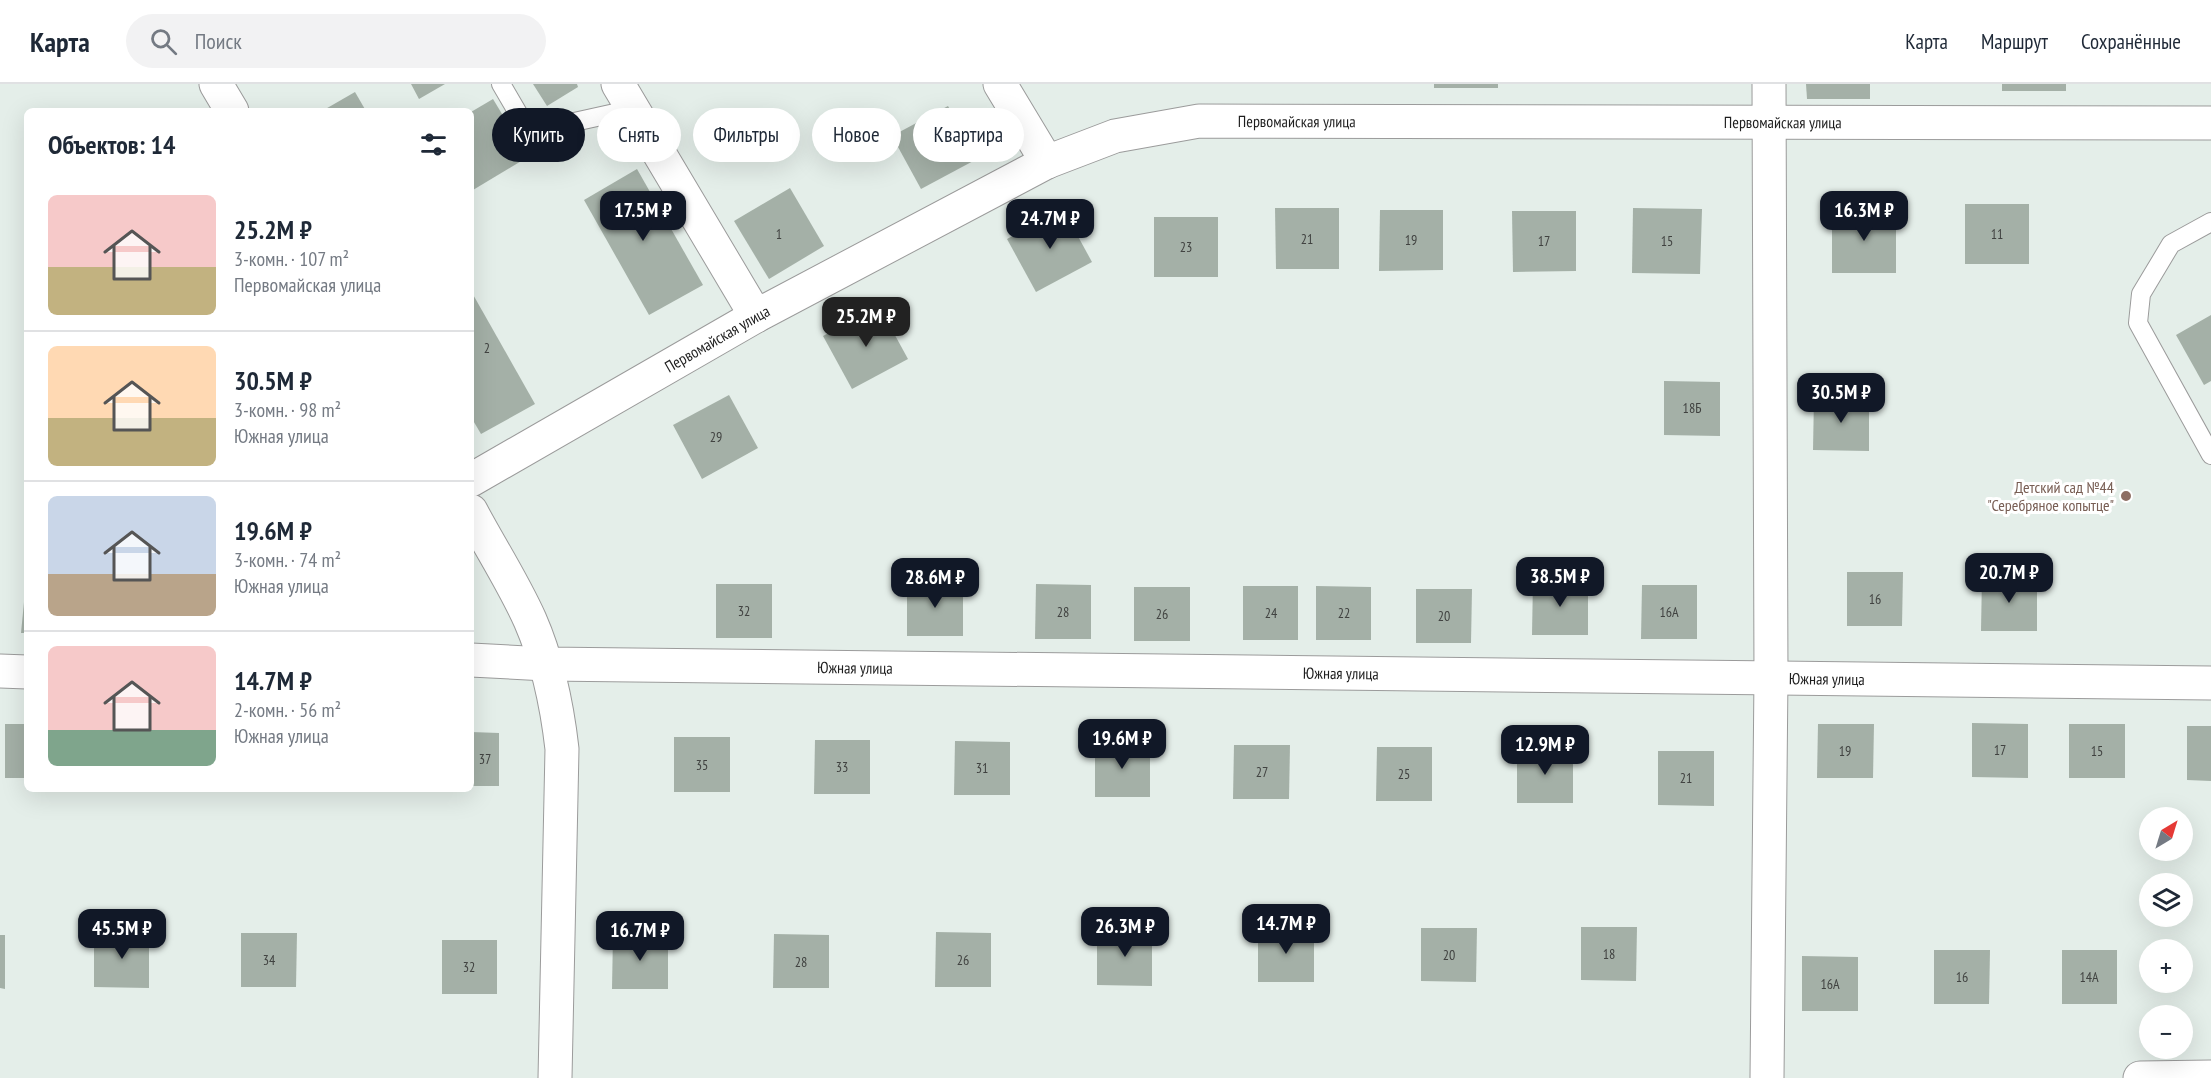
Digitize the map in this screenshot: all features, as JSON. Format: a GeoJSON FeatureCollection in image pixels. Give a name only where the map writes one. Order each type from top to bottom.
{"type":"FeatureCollection","features":[{"type":"Feature","properties":{"kind":"street"},"geometry":{"type":"LineString","coordinates":[[216,84],[230,108]]}},
{"type":"Feature","properties":{"kind":"street"},"geometry":{"type":"LineString","coordinates":[[1000,84],[1047,162]]}},
{"type":"Feature","properties":{"kind":"street"},"geometry":{"type":"LineString","coordinates":[[1767,1078],[1771,676],[1768,84]]}},
{"type":"Feature","properties":{"kind":"street"},"geometry":{"type":"LineString","coordinates":[[626,97],[756,316]]}},
{"type":"Feature","properties":{"kind":"street","name":"Первомайская улица"},"geometry":{"type":"LineString","coordinates":[[474,478],[756,316],[1047,162],[1115,136],[1199,122],[2211,123]]}},
{"type":"Feature","properties":{"kind":"street"},"geometry":{"type":"LineString","coordinates":[[474,517],[530,620],[546,664],[558,711],[562,749],[555,1078]]}},
{"type":"Feature","properties":{"kind":"street","name":"Южная улица"},"geometry":{"type":"LineString","coordinates":[[474,660],[546,664],[1771,676],[2211,683]]}},
{"type":"Feature","properties":{"kind":"street"},"geometry":{"type":"LineString","coordinates":[[0,671],[24,672]]}},
{"type":"Feature","properties":{"kind":"street"},"geometry":{"type":"LineString","coordinates":[[2140,1078],[2211,1077]]}},
{"type":"Feature","properties":{"kind":"lane"},"geometry":{"type":"LineString","coordinates":[[501,84],[529,132],[626,97]]}},
{"type":"Feature","properties":{"kind":"lane"},"geometry":{"type":"LineString","coordinates":[[2211,222],[2171,244],[2141,294],[2138,323],[2211,455]]}},
{"type":"Feature","properties":{"kind":"building"},"geometry":{"type":"Polygon","coordinates":[[[411,84],[445,84],[419,99],[411,84]]]}},
{"type":"Feature","properties":{"kind":"building"},"geometry":{"type":"Polygon","coordinates":[[[533,84],[577,84],[578,87],[547,106],[533,84]]]}},
{"type":"Feature","properties":{"kind":"building"},"geometry":{"type":"Polygon","coordinates":[[[1434,84],[1498,84],[1498,88],[1434,88],[1434,84]]]}},
{"type":"Feature","properties":{"kind":"building"},"geometry":{"type":"Polygon","coordinates":[[[1806,84],[1870,84],[1870,99],[1807,99],[1806,84]]]}},
{"type":"Feature","properties":{"kind":"building"},"geometry":{"type":"Polygon","coordinates":[[[2002,84],[2066,84],[2066,91],[2002,91],[2002,84]]]}},
{"type":"Feature","properties":{"kind":"building"},"geometry":{"type":"Polygon","coordinates":[[[355,92],[364,108],[327,108],[355,92]]]}},
{"type":"Feature","properties":{"kind":"building"},"geometry":{"type":"Polygon","coordinates":[[[493,99],[498,108],[492,108],[492,162],[520,162],[474,189],[474,110],[493,99]]]}},
{"type":"Feature","properties":{"kind":"building"},"geometry":{"type":"Polygon","coordinates":[[[913,125],[913,162],[971,162],[921,189],[901,152],[901,131],[913,125]]]}},
{"type":"Feature","properties":{"kind":"building"},"geometry":{"type":"Polygon","coordinates":[[[637,169],[703,285],[649,315],[584,200],[637,169]]]}},
{"type":"Feature","properties":{"kind":"building"},"geometry":{"type":"Polygon","coordinates":[[[790,188],[824,246],[769,279],[734,221],[790,188]]]}},
{"type":"Feature","properties":{"kind":"building"},"geometry":{"type":"Polygon","coordinates":[[[1965,204],[2029,204],[2029,264],[1965,264],[1965,204]]]}},
{"type":"Feature","properties":{"kind":"building"},"geometry":{"type":"Polygon","coordinates":[[[1275,208],[1339,208],[1339,269],[1276,269],[1275,208]]]}},
{"type":"Feature","properties":{"kind":"building"},"geometry":{"type":"Polygon","coordinates":[[[1633,208],[1702,209],[1700,274],[1632,273],[1633,208]]]}},
{"type":"Feature","properties":{"kind":"building"},"geometry":{"type":"Polygon","coordinates":[[[1063,209],[1092,262],[1036,292],[1007,239],[1063,209]]]}},
{"type":"Feature","properties":{"kind":"building"},"geometry":{"type":"Polygon","coordinates":[[[1380,210],[1443,210],[1443,270],[1379,271],[1380,210]]]}},
{"type":"Feature","properties":{"kind":"building"},"geometry":{"type":"Polygon","coordinates":[[[1512,211],[1576,211],[1576,271],[1513,272],[1512,211]]]}},
{"type":"Feature","properties":{"kind":"building"},"geometry":{"type":"Polygon","coordinates":[[[1832,212],[1896,212],[1896,273],[1832,273],[1832,212]]]}},
{"type":"Feature","properties":{"kind":"building"},"geometry":{"type":"Polygon","coordinates":[[[1154,217],[1218,217],[1218,277],[1154,277],[1154,217]]]}},
{"type":"Feature","properties":{"kind":"building"},"geometry":{"type":"Polygon","coordinates":[[[474,296],[535,404],[481,434],[474,422],[474,296]]]}},
{"type":"Feature","properties":{"kind":"building"},"geometry":{"type":"Polygon","coordinates":[[[879,306],[908,359],[852,389],[823,336],[879,306]]]}},
{"type":"Feature","properties":{"kind":"building"},"geometry":{"type":"Polygon","coordinates":[[[2211,315],[2211,381],[2204,385],[2176,335],[2211,315]]]}},
{"type":"Feature","properties":{"kind":"building"},"geometry":{"type":"Polygon","coordinates":[[[1664,381],[1720,382],[1720,436],[1664,435],[1664,381]]]}},
{"type":"Feature","properties":{"kind":"building"},"geometry":{"type":"Polygon","coordinates":[[[729,395],[758,448],[702,479],[673,425],[729,395]]]}},
{"type":"Feature","properties":{"kind":"building"},"geometry":{"type":"Polygon","coordinates":[[[1814,397],[1869,397],[1869,451],[1813,450],[1814,397]]]}},
{"type":"Feature","properties":{"kind":"building"},"geometry":{"type":"Polygon","coordinates":[[[1847,572],[1903,572],[1902,626],[1847,626],[1847,572]]]}},
{"type":"Feature","properties":{"kind":"building"},"geometry":{"type":"Polygon","coordinates":[[[1982,576],[2037,577],[2037,631],[1981,631],[1982,576]]]}},
{"type":"Feature","properties":{"kind":"building"},"geometry":{"type":"Polygon","coordinates":[[[1533,580],[1588,581],[1588,635],[1532,635],[1533,580]]]}},
{"type":"Feature","properties":{"kind":"building"},"geometry":{"type":"Polygon","coordinates":[[[907,581],[963,582],[963,636],[907,636],[907,581]]]}},
{"type":"Feature","properties":{"kind":"building"},"geometry":{"type":"Polygon","coordinates":[[[716,584],[772,584],[772,638],[716,638],[716,584]]]}},
{"type":"Feature","properties":{"kind":"building"},"geometry":{"type":"Polygon","coordinates":[[[1036,584],[1091,585],[1091,639],[1035,639],[1036,584]]]}},
{"type":"Feature","properties":{"kind":"building"},"geometry":{"type":"Polygon","coordinates":[[[1642,585],[1697,585],[1697,639],[1641,639],[1642,585]]]}},
{"type":"Feature","properties":{"kind":"building"},"geometry":{"type":"Polygon","coordinates":[[[1243,586],[1298,586],[1298,640],[1243,640],[1243,586]]]}},
{"type":"Feature","properties":{"kind":"building"},"geometry":{"type":"Polygon","coordinates":[[[1316,586],[1371,587],[1371,640],[1316,640],[1316,586]]]}},
{"type":"Feature","properties":{"kind":"building"},"geometry":{"type":"Polygon","coordinates":[[[1134,587],[1190,587],[1190,641],[1134,641],[1134,587]]]}},
{"type":"Feature","properties":{"kind":"building"},"geometry":{"type":"Polygon","coordinates":[[[1416,589],[1472,589],[1471,643],[1416,643],[1416,589]]]}},
{"type":"Feature","properties":{"kind":"building"},"geometry":{"type":"Polygon","coordinates":[[[24,602],[24,633],[21,633],[24,602]]]}},
{"type":"Feature","properties":{"kind":"building"},"geometry":{"type":"Polygon","coordinates":[[[1972,723],[2028,724],[2028,778],[1972,777],[1972,723]]]}},
{"type":"Feature","properties":{"kind":"building"},"geometry":{"type":"Polygon","coordinates":[[[5,724],[24,724],[24,778],[5,778],[5,724]]]}},
{"type":"Feature","properties":{"kind":"building"},"geometry":{"type":"Polygon","coordinates":[[[1818,724],[1874,724],[1873,778],[1817,778],[1818,724]]]}},
{"type":"Feature","properties":{"kind":"building"},"geometry":{"type":"Polygon","coordinates":[[[2069,724],[2125,724],[2125,778],[2069,778],[2069,724]]]}},
{"type":"Feature","properties":{"kind":"building"},"geometry":{"type":"Polygon","coordinates":[[[2187,726],[2211,726],[2211,781],[2187,780],[2187,726]]]}},
{"type":"Feature","properties":{"kind":"building"},"geometry":{"type":"Polygon","coordinates":[[[474,732],[499,733],[499,786],[474,786],[474,732]]]}},
{"type":"Feature","properties":{"kind":"building"},"geometry":{"type":"Polygon","coordinates":[[[674,737],[730,737],[730,792],[674,792],[674,737]]]}},
{"type":"Feature","properties":{"kind":"building"},"geometry":{"type":"Polygon","coordinates":[[[815,740],[870,740],[870,794],[814,794],[815,740]]]}},
{"type":"Feature","properties":{"kind":"building"},"geometry":{"type":"Polygon","coordinates":[[[955,741],[1010,742],[1010,795],[954,795],[955,741]]]}},
{"type":"Feature","properties":{"kind":"building"},"geometry":{"type":"Polygon","coordinates":[[[1095,743],[1150,743],[1150,797],[1095,797],[1095,743]]]}},
{"type":"Feature","properties":{"kind":"building"},"geometry":{"type":"Polygon","coordinates":[[[1234,745],[1290,745],[1289,799],[1233,799],[1234,745]]]}},
{"type":"Feature","properties":{"kind":"building"},"geometry":{"type":"Polygon","coordinates":[[[1377,747],[1432,747],[1432,801],[1376,801],[1377,747]]]}},
{"type":"Feature","properties":{"kind":"building"},"geometry":{"type":"Polygon","coordinates":[[[1517,749],[1573,749],[1573,803],[1517,803],[1517,749]]]}},
{"type":"Feature","properties":{"kind":"building"},"geometry":{"type":"Polygon","coordinates":[[[1658,751],[1714,751],[1714,806],[1658,805],[1658,751]]]}},
{"type":"Feature","properties":{"kind":"building"},"geometry":{"type":"Polygon","coordinates":[[[1581,927],[1637,927],[1636,981],[1581,980],[1581,927]]]}},
{"type":"Feature","properties":{"kind":"building"},"geometry":{"type":"Polygon","coordinates":[[[1258,928],[1314,928],[1314,982],[1258,982],[1258,928]]]}},
{"type":"Feature","properties":{"kind":"building"},"geometry":{"type":"Polygon","coordinates":[[[1421,928],[1477,928],[1476,982],[1421,981],[1421,928]]]}},
{"type":"Feature","properties":{"kind":"building"},"geometry":{"type":"Polygon","coordinates":[[[1097,931],[1152,931],[1152,986],[1097,985],[1097,931]]]}},
{"type":"Feature","properties":{"kind":"building"},"geometry":{"type":"Polygon","coordinates":[[[936,932],[991,933],[991,987],[935,987],[936,932]]]}},
{"type":"Feature","properties":{"kind":"building"},"geometry":{"type":"Polygon","coordinates":[[[94,933],[149,933],[149,988],[94,987],[94,933]]]}},
{"type":"Feature","properties":{"kind":"building"},"geometry":{"type":"Polygon","coordinates":[[[241,933],[297,933],[296,987],[241,987],[241,933]]]}},
{"type":"Feature","properties":{"kind":"building"},"geometry":{"type":"Polygon","coordinates":[[[613,934],[668,935],[668,989],[612,989],[613,934]]]}},
{"type":"Feature","properties":{"kind":"building"},"geometry":{"type":"Polygon","coordinates":[[[774,934],[829,935],[829,988],[773,988],[774,934]]]}},
{"type":"Feature","properties":{"kind":"building"},"geometry":{"type":"Polygon","coordinates":[[[0,935],[5,935],[5,989],[0,988],[0,935]]]}},
{"type":"Feature","properties":{"kind":"building"},"geometry":{"type":"Polygon","coordinates":[[[442,940],[497,940],[497,994],[442,994],[442,940]]]}},
{"type":"Feature","properties":{"kind":"building"},"geometry":{"type":"Polygon","coordinates":[[[1934,950],[1990,950],[1989,1004],[1934,1004],[1934,950]]]}},
{"type":"Feature","properties":{"kind":"building"},"geometry":{"type":"Polygon","coordinates":[[[2062,950],[2117,950],[2117,1004],[2062,1004],[2062,950]]]}},
{"type":"Feature","properties":{"kind":"building"},"geometry":{"type":"Polygon","coordinates":[[[1802,956],[1858,957],[1858,1011],[1802,1011],[1802,956]]]}},
{"type":"Feature","properties":{"kind":"place","name":"Детский сад №44 \"Серебряное копытце\""},"geometry":{"type":"Point","coordinates":[2126,496]}}]}
